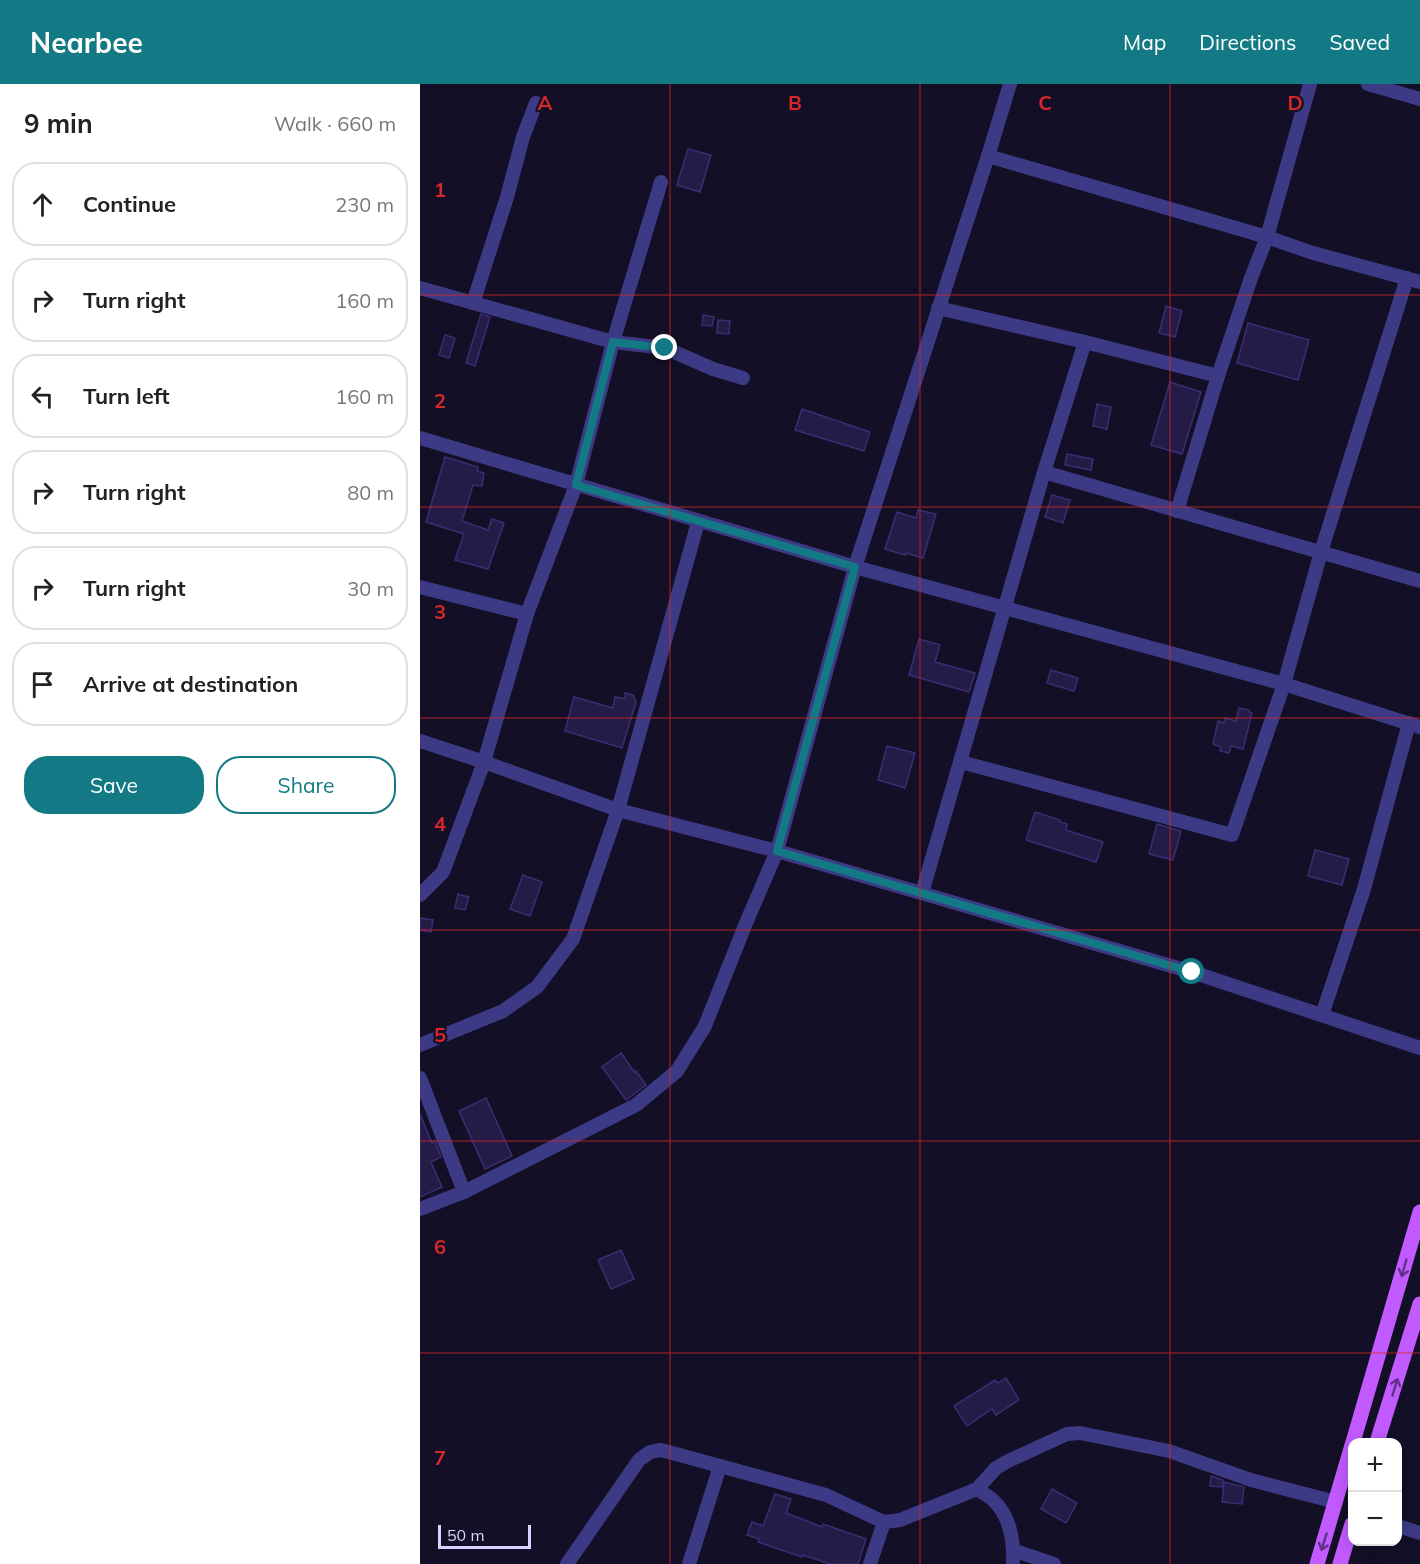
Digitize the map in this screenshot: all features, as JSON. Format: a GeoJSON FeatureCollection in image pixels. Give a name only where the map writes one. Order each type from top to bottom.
{"type":"FeatureCollection","features":[{"type":"Feature","properties":{"kind":"main road"},"geometry":{"type":"LineString","coordinates":[[1355,1438],[1420,1212]]}},
{"type":"Feature","properties":{"kind":"main road"},"geometry":{"type":"LineString","coordinates":[[1379,1438],[1420,1304]]}},
{"type":"Feature","properties":{"kind":"main road"},"geometry":{"type":"LineString","coordinates":[[1317,1564],[1348,1461]]}},
{"type":"Feature","properties":{"kind":"main road"},"geometry":{"type":"LineString","coordinates":[[1340,1564],[1348,1539]]}},
{"type":"Feature","properties":{"kind":"street"},"geometry":{"type":"LineString","coordinates":[[420,1209],[464,1192],[636,1105],[677,1071],[705,1026],[777,851],[855,567],[1010,84]]}},
{"type":"Feature","properties":{"kind":"street"},"geometry":{"type":"LineString","coordinates":[[1177,512],[1218,376],[1267,237],[1310,84]]}},
{"type":"Feature","properties":{"kind":"street"},"geometry":{"type":"LineString","coordinates":[[1368,84],[1420,99]]}},
{"type":"Feature","properties":{"kind":"street"},"geometry":{"type":"LineString","coordinates":[[473,303],[507,197],[523,137],[536,103]]}},
{"type":"Feature","properties":{"kind":"street"},"geometry":{"type":"LineString","coordinates":[[961,762],[1232,835],[1284,684],[1321,552],[1413,280],[1313,253],[1267,237],[988,156]]}},
{"type":"Feature","properties":{"kind":"street"},"geometry":{"type":"LineString","coordinates":[[420,895],[443,872],[484,762],[526,614],[576,485],[613,342],[662,182]]}},
{"type":"Feature","properties":{"kind":"street"},"geometry":{"type":"LineString","coordinates":[[420,288],[613,342],[665,348],[713,369],[743,378]]}},
{"type":"Feature","properties":{"kind":"street"},"geometry":{"type":"LineString","coordinates":[[938,308],[1218,376]]}},
{"type":"Feature","properties":{"kind":"street"},"geometry":{"type":"LineString","coordinates":[[922,893],[1044,472],[1085,342]]}},
{"type":"Feature","properties":{"kind":"street"},"geometry":{"type":"LineString","coordinates":[[420,438],[698,522],[1284,684],[1415,725],[1322,1016]]}},
{"type":"Feature","properties":{"kind":"street"},"geometry":{"type":"LineString","coordinates":[[1044,472],[1420,581]]}},
{"type":"Feature","properties":{"kind":"street"},"geometry":{"type":"LineString","coordinates":[[420,1045],[503,1011],[537,987],[573,939],[618,810],[698,522]]}},
{"type":"Feature","properties":{"kind":"street"},"geometry":{"type":"LineString","coordinates":[[420,587],[526,614]]}},
{"type":"Feature","properties":{"kind":"street"},"geometry":{"type":"LineString","coordinates":[[420,741],[618,810],[777,851],[1192,972],[1420,1048]]}},
{"type":"Feature","properties":{"kind":"street"},"geometry":{"type":"LineString","coordinates":[[420,1077],[464,1192]]}},
{"type":"Feature","properties":{"kind":"street"},"geometry":{"type":"LineString","coordinates":[[567,1564],[639,1460],[650,1452],[661,1450],[826,1495],[884,1521],[900,1520],[977,1489],[996,1468],[1008,1461],[1067,1434],[1080,1433],[1169,1450],[1251,1480],[1336,1502]]}},
{"type":"Feature","properties":{"kind":"street"},"geometry":{"type":"LineString","coordinates":[[689,1564],[720,1466]]}},
{"type":"Feature","properties":{"kind":"street"},"geometry":{"type":"LineString","coordinates":[[977,1489],[994,1501],[1006,1518],[1013,1557],[1054,1564]]}},
{"type":"Feature","properties":{"kind":"street"},"geometry":{"type":"LineString","coordinates":[[870,1564],[884,1521]]}},
{"type":"Feature","properties":{"kind":"street"},"geometry":{"type":"LineString","coordinates":[[1402,1527],[1420,1533]]}},
{"type":"Feature","properties":{"kind":"building"},"geometry":{"type":"Polygon","coordinates":[[[688,149],[711,155],[700,192],[677,185],[688,149]]]}},
{"type":"Feature","properties":{"kind":"building"},"geometry":{"type":"Polygon","coordinates":[[[1166,306],[1182,311],[1175,337],[1159,333],[1166,306]]]}},
{"type":"Feature","properties":{"kind":"building"},"geometry":{"type":"Polygon","coordinates":[[[481,314],[490,317],[475,366],[466,363],[481,314]]]}},
{"type":"Feature","properties":{"kind":"building"},"geometry":{"type":"Polygon","coordinates":[[[703,315],[714,317],[712,326],[702,325],[703,315]]]}},
{"type":"Feature","properties":{"kind":"building"},"geometry":{"type":"Polygon","coordinates":[[[718,320],[730,321],[729,334],[717,333],[718,320]]]}},
{"type":"Feature","properties":{"kind":"building"},"geometry":{"type":"Polygon","coordinates":[[[1248,323],[1309,340],[1298,380],[1237,363],[1248,323]]]}},
{"type":"Feature","properties":{"kind":"building"},"geometry":{"type":"Polygon","coordinates":[[[445,335],[455,338],[449,358],[439,355],[445,335]]]}},
{"type":"Feature","properties":{"kind":"building"},"geometry":{"type":"Polygon","coordinates":[[[1170,382],[1201,392],[1182,454],[1151,445],[1170,382]]]}},
{"type":"Feature","properties":{"kind":"building"},"geometry":{"type":"Polygon","coordinates":[[[1097,404],[1111,407],[1107,429],[1093,426],[1097,404]]]}},
{"type":"Feature","properties":{"kind":"building"},"geometry":{"type":"Polygon","coordinates":[[[802,409],[870,432],[864,451],[795,430],[802,409]]]}},
{"type":"Feature","properties":{"kind":"building"},"geometry":{"type":"Polygon","coordinates":[[[1067,454],[1093,459],[1091,470],[1065,465],[1067,454]]]}},
{"type":"Feature","properties":{"kind":"building"},"geometry":{"type":"Polygon","coordinates":[[[445,457],[478,467],[477,471],[484,473],[482,486],[473,485],[462,521],[488,530],[492,519],[504,523],[488,569],[455,560],[464,534],[426,522],[445,457]]]}},
{"type":"Feature","properties":{"kind":"building"},"geometry":{"type":"Polygon","coordinates":[[[1052,495],[1070,500],[1063,523],[1045,517],[1052,495]]]}},
{"type":"Feature","properties":{"kind":"building"},"geometry":{"type":"Polygon","coordinates":[[[918,510],[936,514],[923,558],[885,549],[897,512],[916,518],[918,510]]]}},
{"type":"Feature","properties":{"kind":"building"},"geometry":{"type":"Polygon","coordinates":[[[919,639],[940,645],[935,662],[975,673],[969,692],[909,675],[919,639]]]}},
{"type":"Feature","properties":{"kind":"building"},"geometry":{"type":"Polygon","coordinates":[[[1051,670],[1078,678],[1074,691],[1047,683],[1051,670]]]}},
{"type":"Feature","properties":{"kind":"building"},"geometry":{"type":"Polygon","coordinates":[[[625,693],[633,695],[636,702],[622,748],[565,731],[574,697],[613,708],[615,697],[625,699],[625,693]]]}},
{"type":"Feature","properties":{"kind":"building"},"geometry":{"type":"Polygon","coordinates":[[[1239,708],[1252,713],[1243,749],[1231,746],[1229,753],[1220,751],[1221,747],[1213,744],[1218,721],[1224,723],[1225,718],[1236,721],[1239,708]]]}},
{"type":"Feature","properties":{"kind":"building"},"geometry":{"type":"Polygon","coordinates":[[[887,746],[915,753],[905,788],[878,780],[887,746]]]}},
{"type":"Feature","properties":{"kind":"building"},"geometry":{"type":"Polygon","coordinates":[[[1035,812],[1067,824],[1066,830],[1103,842],[1096,862],[1026,840],[1035,812]]]}},
{"type":"Feature","properties":{"kind":"building"},"geometry":{"type":"Polygon","coordinates":[[[1157,824],[1181,831],[1173,860],[1149,854],[1157,824]]]}},
{"type":"Feature","properties":{"kind":"building"},"geometry":{"type":"Polygon","coordinates":[[[1315,850],[1349,859],[1342,885],[1308,876],[1315,850]]]}},
{"type":"Feature","properties":{"kind":"building"},"geometry":{"type":"Polygon","coordinates":[[[523,875],[542,882],[530,916],[510,909],[523,875]]]}},
{"type":"Feature","properties":{"kind":"building"},"geometry":{"type":"Polygon","coordinates":[[[458,894],[469,897],[465,910],[455,908],[458,894]]]}},
{"type":"Feature","properties":{"kind":"building"},"geometry":{"type":"Polygon","coordinates":[[[420,918],[433,920],[431,932],[420,930],[420,918]]]}},
{"type":"Feature","properties":{"kind":"building"},"geometry":{"type":"Polygon","coordinates":[[[621,1053],[646,1085],[626,1100],[602,1067],[621,1053]]]}},
{"type":"Feature","properties":{"kind":"building"},"geometry":{"type":"Polygon","coordinates":[[[486,1098],[512,1156],[485,1169],[459,1111],[486,1098]]]}},
{"type":"Feature","properties":{"kind":"building"},"geometry":{"type":"Polygon","coordinates":[[[420,1114],[432,1143],[435,1141],[441,1157],[431,1162],[442,1187],[420,1197],[420,1114]]]}},
{"type":"Feature","properties":{"kind":"building"},"geometry":{"type":"Polygon","coordinates":[[[621,1250],[634,1279],[611,1289],[598,1260],[621,1250]]]}},
{"type":"Feature","properties":{"kind":"building"},"geometry":{"type":"Polygon","coordinates":[[[1006,1378],[1019,1400],[996,1415],[992,1409],[967,1426],[954,1406],[995,1380],[998,1383],[1006,1378]]]}},
{"type":"Feature","properties":{"kind":"building"},"geometry":{"type":"Polygon","coordinates":[[[1211,1476],[1223,1480],[1223,1487],[1210,1486],[1211,1476]]]}},
{"type":"Feature","properties":{"kind":"building"},"geometry":{"type":"Polygon","coordinates":[[[1224,1482],[1244,1487],[1242,1504],[1222,1502],[1224,1482]]]}},
{"type":"Feature","properties":{"kind":"building"},"geometry":{"type":"Polygon","coordinates":[[[1052,1489],[1077,1503],[1066,1523],[1041,1509],[1052,1489]]]}},
{"type":"Feature","properties":{"kind":"building"},"geometry":{"type":"Polygon","coordinates":[[[775,1494],[791,1499],[786,1513],[822,1527],[823,1524],[866,1539],[858,1564],[830,1564],[803,1555],[802,1557],[758,1542],[759,1539],[747,1535],[752,1522],[763,1526],[775,1494]]]}},
{"type":"Feature","properties":{"kind":"route"},"geometry":{"type":"LineString","coordinates":[[665,348],[613,342],[576,485],[855,567],[777,851],[1192,972]]}}]}
